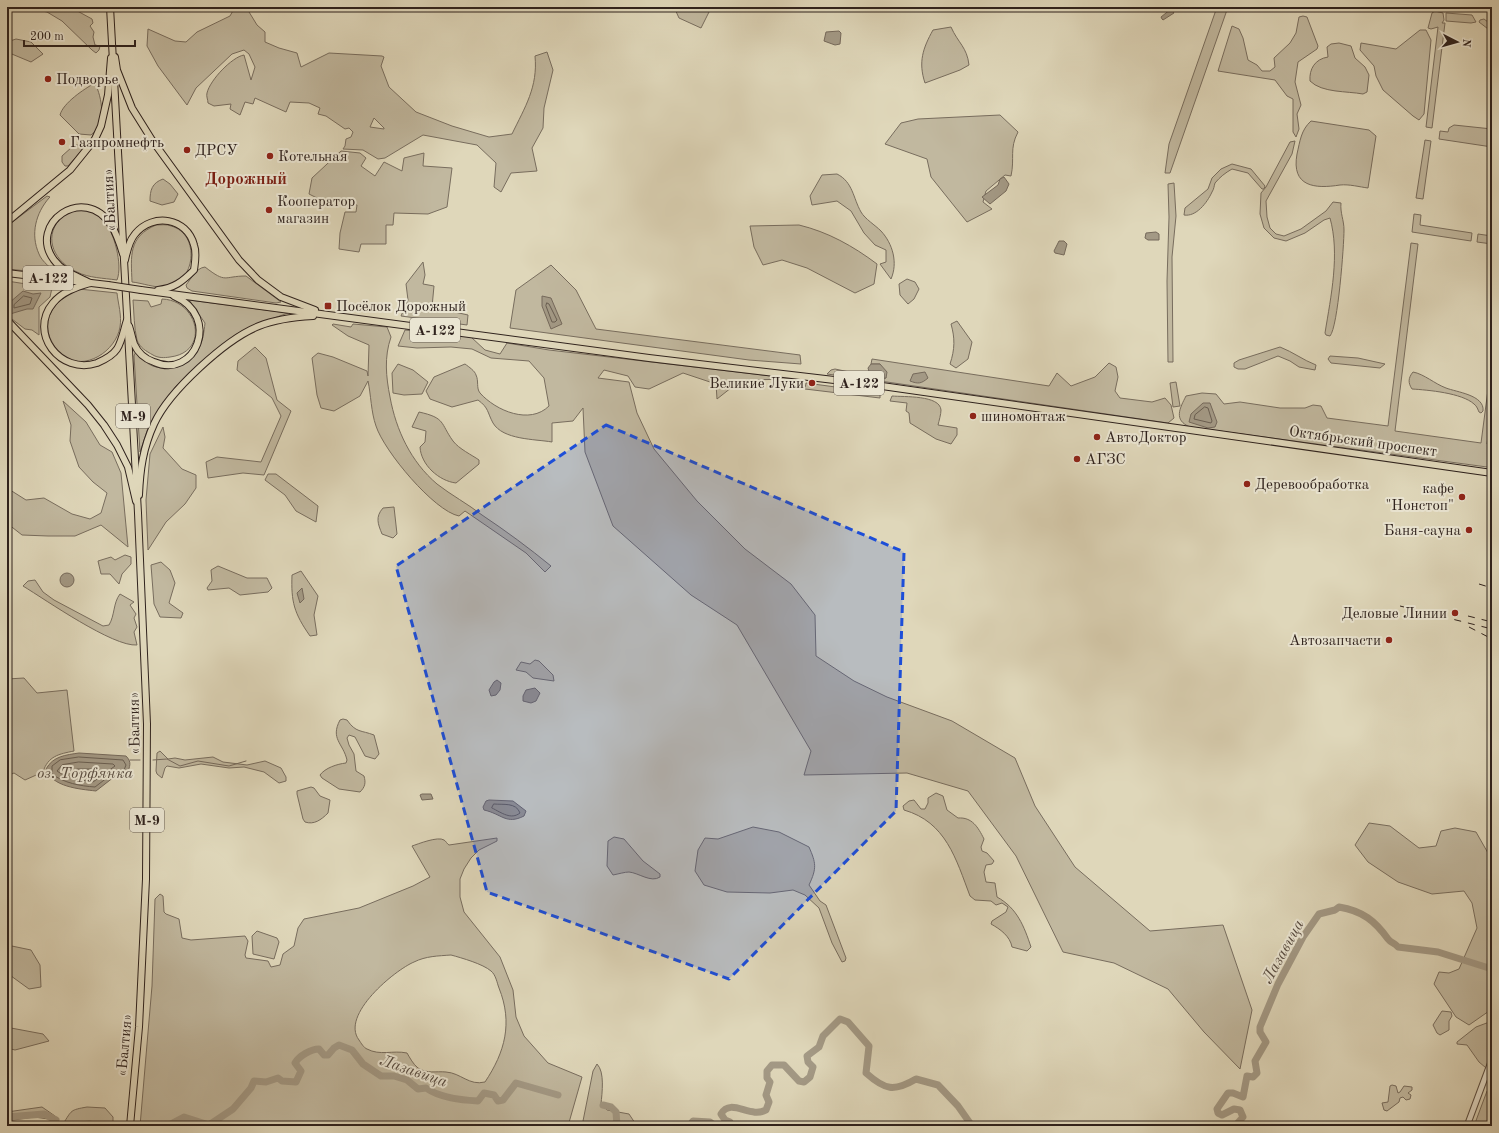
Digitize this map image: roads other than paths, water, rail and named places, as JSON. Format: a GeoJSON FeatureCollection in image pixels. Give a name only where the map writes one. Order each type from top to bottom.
{"type":"FeatureCollection","features":[{"type":"Feature","properties":{"kind":"main road","name":"М-9"},"geometry":{"type":"LineString","coordinates":[[110,7],[112,44]]}},
{"type":"Feature","properties":{"kind":"main road","name":"«Балтия»"},"geometry":{"type":"LineString","coordinates":[[112,44],[125,261]]}},
{"type":"Feature","properties":{"kind":"main road"},"geometry":{"type":"LineString","coordinates":[[7,222],[70,170],[95,139],[101,126],[108,94],[112,44]]}},
{"type":"Feature","properties":{"kind":"main road"},"geometry":{"type":"LineString","coordinates":[[112,44],[117,70],[132,108],[152,140],[239,260],[258,280],[281,297],[302,306],[334,316]]}},
{"type":"Feature","properties":{"kind":"main road"},"geometry":{"type":"LineString","coordinates":[[90,283],[63,270],[51,255],[47,241],[49,229],[57,217],[63,212],[83,206],[101,214],[112,226],[125,261]]}},
{"type":"Feature","properties":{"kind":"main road"},"geometry":{"type":"LineString","coordinates":[[125,261],[128,247],[135,234],[144,226],[154,221],[163,220],[174,222],[184,228],[191,236],[195,246],[194,270],[179,284],[170,288],[151,291]]}},
{"type":"Feature","properties":{"kind":"main road","name":"М-9"},"geometry":{"type":"LineString","coordinates":[[125,261],[127,318]]}},
{"type":"Feature","properties":{"kind":"main road","name":"А-122"},"geometry":{"type":"LineString","coordinates":[[7,273],[108,285],[334,316]]}},
{"type":"Feature","properties":{"kind":"main road"},"geometry":{"type":"LineString","coordinates":[[90,283],[65,292],[53,303],[47,313],[45,324],[46,336],[50,347],[58,356],[68,363],[79,366],[101,361],[117,349],[127,318]]}},
{"type":"Feature","properties":{"kind":"main road"},"geometry":{"type":"LineString","coordinates":[[127,318],[134,343],[140,354],[148,360],[158,364],[169,366],[179,363],[196,349],[200,337],[200,325],[196,314],[188,305],[180,299],[168,294]]}},
{"type":"Feature","properties":{"kind":"main road"},"geometry":{"type":"LineString","coordinates":[[138,513],[141,466],[146,443],[154,422],[170,400],[200,367],[236,338],[261,325],[301,317],[334,316]]}},
{"type":"Feature","properties":{"kind":"main road","name":"Октябрьский проспект"},"geometry":{"type":"LineString","coordinates":[[334,316],[912,391],[1492,473]]}},
{"type":"Feature","properties":{"kind":"main road","name":"«Балтия»"},"geometry":{"type":"LineString","coordinates":[[127,318],[146,664],[148,808],[139,1027],[130,1126]]}},
{"type":"Feature","properties":{"kind":"main road"},"geometry":{"type":"LineString","coordinates":[[7,320],[88,404],[104,425],[117,445],[128,467],[138,513]]}},
{"type":"Feature","properties":{"kind":"street"},"geometry":{"type":"LineString","coordinates":[[1467,1126],[1492,1059]]}},
{"type":"Feature","properties":{"kind":"water"},"geometry":{"type":"Polygon","coordinates":[[[1171,9],[1174,13],[1163,20],[1161,17],[1171,9]]]}},
{"type":"Feature","properties":{"kind":"water"},"geometry":{"type":"Polygon","coordinates":[[[839,31],[841,33],[840,44],[835,45],[824,41],[826,32],[839,31]]]}},
{"type":"Feature","properties":{"kind":"water"},"geometry":{"type":"Polygon","coordinates":[[[1004,177],[1009,184],[1006,191],[990,204],[982,197],[998,185],[1000,179],[1004,177]]]}},
{"type":"Feature","properties":{"kind":"water"},"geometry":{"type":"Polygon","coordinates":[[[1156,232],[1159,234],[1159,240],[1148,240],[1145,238],[1146,233],[1156,232]]]}},
{"type":"Feature","properties":{"kind":"water"},"geometry":{"type":"Polygon","coordinates":[[[1059,241],[1064,241],[1067,244],[1064,255],[1055,253],[1054,251],[1059,241]]]}},
{"type":"Feature","properties":{"kind":"water"},"geometry":{"type":"Polygon","coordinates":[[[23,291],[33,294],[41,293],[33,309],[27,309],[10,314],[9,303],[23,291]]]}},
{"type":"Feature","properties":{"kind":"water"},"geometry":{"type":"Polygon","coordinates":[[[542,296],[551,298],[562,324],[551,329],[542,306],[542,296]]]}},
{"type":"Feature","properties":{"kind":"water"},"geometry":{"type":"Polygon","coordinates":[[[871,364],[880,364],[887,372],[886,378],[877,379],[870,375],[868,368],[871,364]]]}},
{"type":"Feature","properties":{"kind":"water"},"geometry":{"type":"Polygon","coordinates":[[[925,372],[928,378],[923,381],[917,383],[910,381],[913,374],[925,372]]]}},
{"type":"Feature","properties":{"kind":"water"},"geometry":{"type":"Polygon","coordinates":[[[1203,403],[1210,403],[1217,422],[1215,427],[1208,428],[1189,422],[1191,414],[1203,403]]]}},
{"type":"Feature","properties":{"kind":"water"},"geometry":{"type":"Polygon","coordinates":[[[64,573],[70,573],[74,577],[74,583],[70,587],[64,587],[60,583],[60,577],[64,573]]]}},
{"type":"Feature","properties":{"kind":"water"},"geometry":{"type":"Polygon","coordinates":[[[302,588],[304,599],[300,603],[297,593],[302,588]]]}},
{"type":"Feature","properties":{"kind":"water"},"geometry":{"type":"Polygon","coordinates":[[[497,680],[501,683],[500,690],[496,695],[491,696],[489,690],[497,680]]]}},
{"type":"Feature","properties":{"kind":"water"},"geometry":{"type":"Polygon","coordinates":[[[535,688],[540,693],[536,701],[531,703],[523,701],[523,696],[526,690],[535,688]]]}},
{"type":"Feature","properties":{"kind":"water","name":"оз. Торфянка"},"geometry":{"type":"Polygon","coordinates":[[[79,753],[126,756],[130,764],[129,769],[127,774],[114,777],[96,791],[67,786],[54,780],[49,775],[46,769],[52,761],[60,757],[79,753]]]}},
{"type":"Feature","properties":{"kind":"water"},"geometry":{"type":"Polygon","coordinates":[[[431,794],[433,799],[422,800],[420,795],[431,794]]]}},
{"type":"Feature","properties":{"kind":"water"},"geometry":{"type":"Polygon","coordinates":[[[486,801],[513,801],[526,811],[524,816],[518,818],[504,818],[484,810],[483,807],[486,801]]]}},
{"type":"Feature","properties":{"kind":"waterway"},"geometry":{"type":"LineString","coordinates":[[153,760],[167,759],[180,766],[198,761],[229,766],[246,761]]}},
{"type":"Feature","properties":{"kind":"waterway"},"geometry":{"type":"LineString","coordinates":[[130,760],[140,760]]}},
{"type":"Feature","properties":{"kind":"waterway","name":"Лазавица"},"geometry":{"type":"LineString","coordinates":[[1235,1126],[1243,1117],[1240,1110],[1234,1109],[1222,1115],[1218,1113],[1217,1109],[1228,1093],[1233,1093],[1243,1097],[1247,1076],[1253,1077],[1257,1073],[1255,1061],[1266,1042],[1260,1032],[1260,1027],[1278,984],[1303,937],[1319,914],[1335,910],[1339,907],[1355,911],[1373,922],[1389,940],[1398,947],[1438,952],[1492,969]]}},
{"type":"Feature","properties":{"kind":"waterway","name":"Лазавица"},"geometry":{"type":"LineString","coordinates":[[730,1126],[730,1122],[725,1120],[721,1114],[725,1109],[730,1107],[754,1112],[766,1110],[769,1102],[766,1095],[770,1082],[767,1078],[767,1071],[772,1065],[784,1065],[799,1081],[804,1082],[810,1077],[813,1067],[808,1062],[807,1056],[819,1047],[823,1036],[840,1019],[848,1022],[869,1046],[866,1073],[873,1079],[884,1086],[890,1087],[902,1086],[916,1079],[938,1085],[958,1106],[972,1126]]}},
{"type":"Feature","properties":{"kind":"waterway","name":"Лазавица"},"geometry":{"type":"LineString","coordinates":[[167,1126],[184,1117],[209,1125],[233,1109],[251,1088],[254,1081],[266,1082],[278,1078],[282,1081],[296,1082],[301,1071],[295,1063],[302,1055],[316,1049],[319,1049],[324,1055],[328,1055],[339,1045],[352,1050],[363,1064],[381,1076],[394,1076],[407,1080],[418,1089],[426,1088],[451,1098],[478,1101],[484,1093],[494,1095],[498,1101],[503,1100],[516,1083],[558,1095]]}},
{"type":"Feature","properties":{"kind":"waterway","name":"Лазавица"},"geometry":{"type":"LineString","coordinates":[[603,1105],[611,1107],[616,1112],[617,1126]]}},
{"type":"Feature","properties":{"kind":"waterway","name":"Лазавица"},"geometry":{"type":"LineString","coordinates":[[7,1117],[44,1114],[56,1120]]}},
{"type":"Feature","properties":{"kind":"waterway","name":"Лазавица"},"geometry":{"type":"LineString","coordinates":[[693,1126],[691,1124],[693,1121],[710,1122],[715,1126]]}},
{"type":"Feature","properties":{"kind":"waterway","name":"Лазавица"},"geometry":{"type":"LineString","coordinates":[[72,1126],[90,1124],[94,1126]]}},
{"type":"Feature","properties":{"kind":"railway"},"geometry":{"type":"LineString","coordinates":[[1479,584],[1492,588]]}},
{"type":"Feature","properties":{"kind":"railway"},"geometry":{"type":"LineString","coordinates":[[1400,606],[1492,629]]}},
{"type":"Feature","properties":{"kind":"railway"},"geometry":{"type":"LineString","coordinates":[[1468,616],[1492,622]]}},
{"type":"Feature","properties":{"kind":"railway"},"geometry":{"type":"LineString","coordinates":[[1469,627],[1492,639]]}},
{"type":"Feature","properties":{"kind":"place","name":"Подворье"},"geometry":{"type":"Point","coordinates":[48,79]}},
{"type":"Feature","properties":{"kind":"place","name":"Газпромнефть"},"geometry":{"type":"Point","coordinates":[62,142]}},
{"type":"Feature","properties":{"kind":"place","name":"ДРСУ"},"geometry":{"type":"Point","coordinates":[187,150]}},
{"type":"Feature","properties":{"kind":"place","name":"Котельная"},"geometry":{"type":"Point","coordinates":[270,156]}},
{"type":"Feature","properties":{"kind":"place","name":"Кооператор магазин"},"geometry":{"type":"Point","coordinates":[269,210]}},
{"type":"Feature","properties":{"kind":"place","name":"Посёлок Дорожный"},"geometry":{"type":"Point","coordinates":[328,306]}},
{"type":"Feature","properties":{"kind":"place","name":"Великие Луки"},"geometry":{"type":"Point","coordinates":[812,383]}},
{"type":"Feature","properties":{"kind":"place","name":"шиномонтаж"},"geometry":{"type":"Point","coordinates":[973,416]}},
{"type":"Feature","properties":{"kind":"place","name":"АвтоДоктор"},"geometry":{"type":"Point","coordinates":[1097,437]}},
{"type":"Feature","properties":{"kind":"place","name":"АГЗС"},"geometry":{"type":"Point","coordinates":[1077,459]}},
{"type":"Feature","properties":{"kind":"place","name":"Деревообработка"},"geometry":{"type":"Point","coordinates":[1247,484]}},
{"type":"Feature","properties":{"kind":"place","name":"кафе \"Нонстоп\""},"geometry":{"type":"Point","coordinates":[1462,497]}},
{"type":"Feature","properties":{"kind":"place","name":"Баня-сауна"},"geometry":{"type":"Point","coordinates":[1469,530]}},
{"type":"Feature","properties":{"kind":"place","name":"Деловые Линии"},"geometry":{"type":"Point","coordinates":[1455,613]}},
{"type":"Feature","properties":{"kind":"place","name":"Автозапчасти"},"geometry":{"type":"Point","coordinates":[1389,640]}},
{"type":"Feature","properties":{"kind":"district","name":"Дорожный"},"geometry":{"type":"Point","coordinates":[246,178]}}]}
